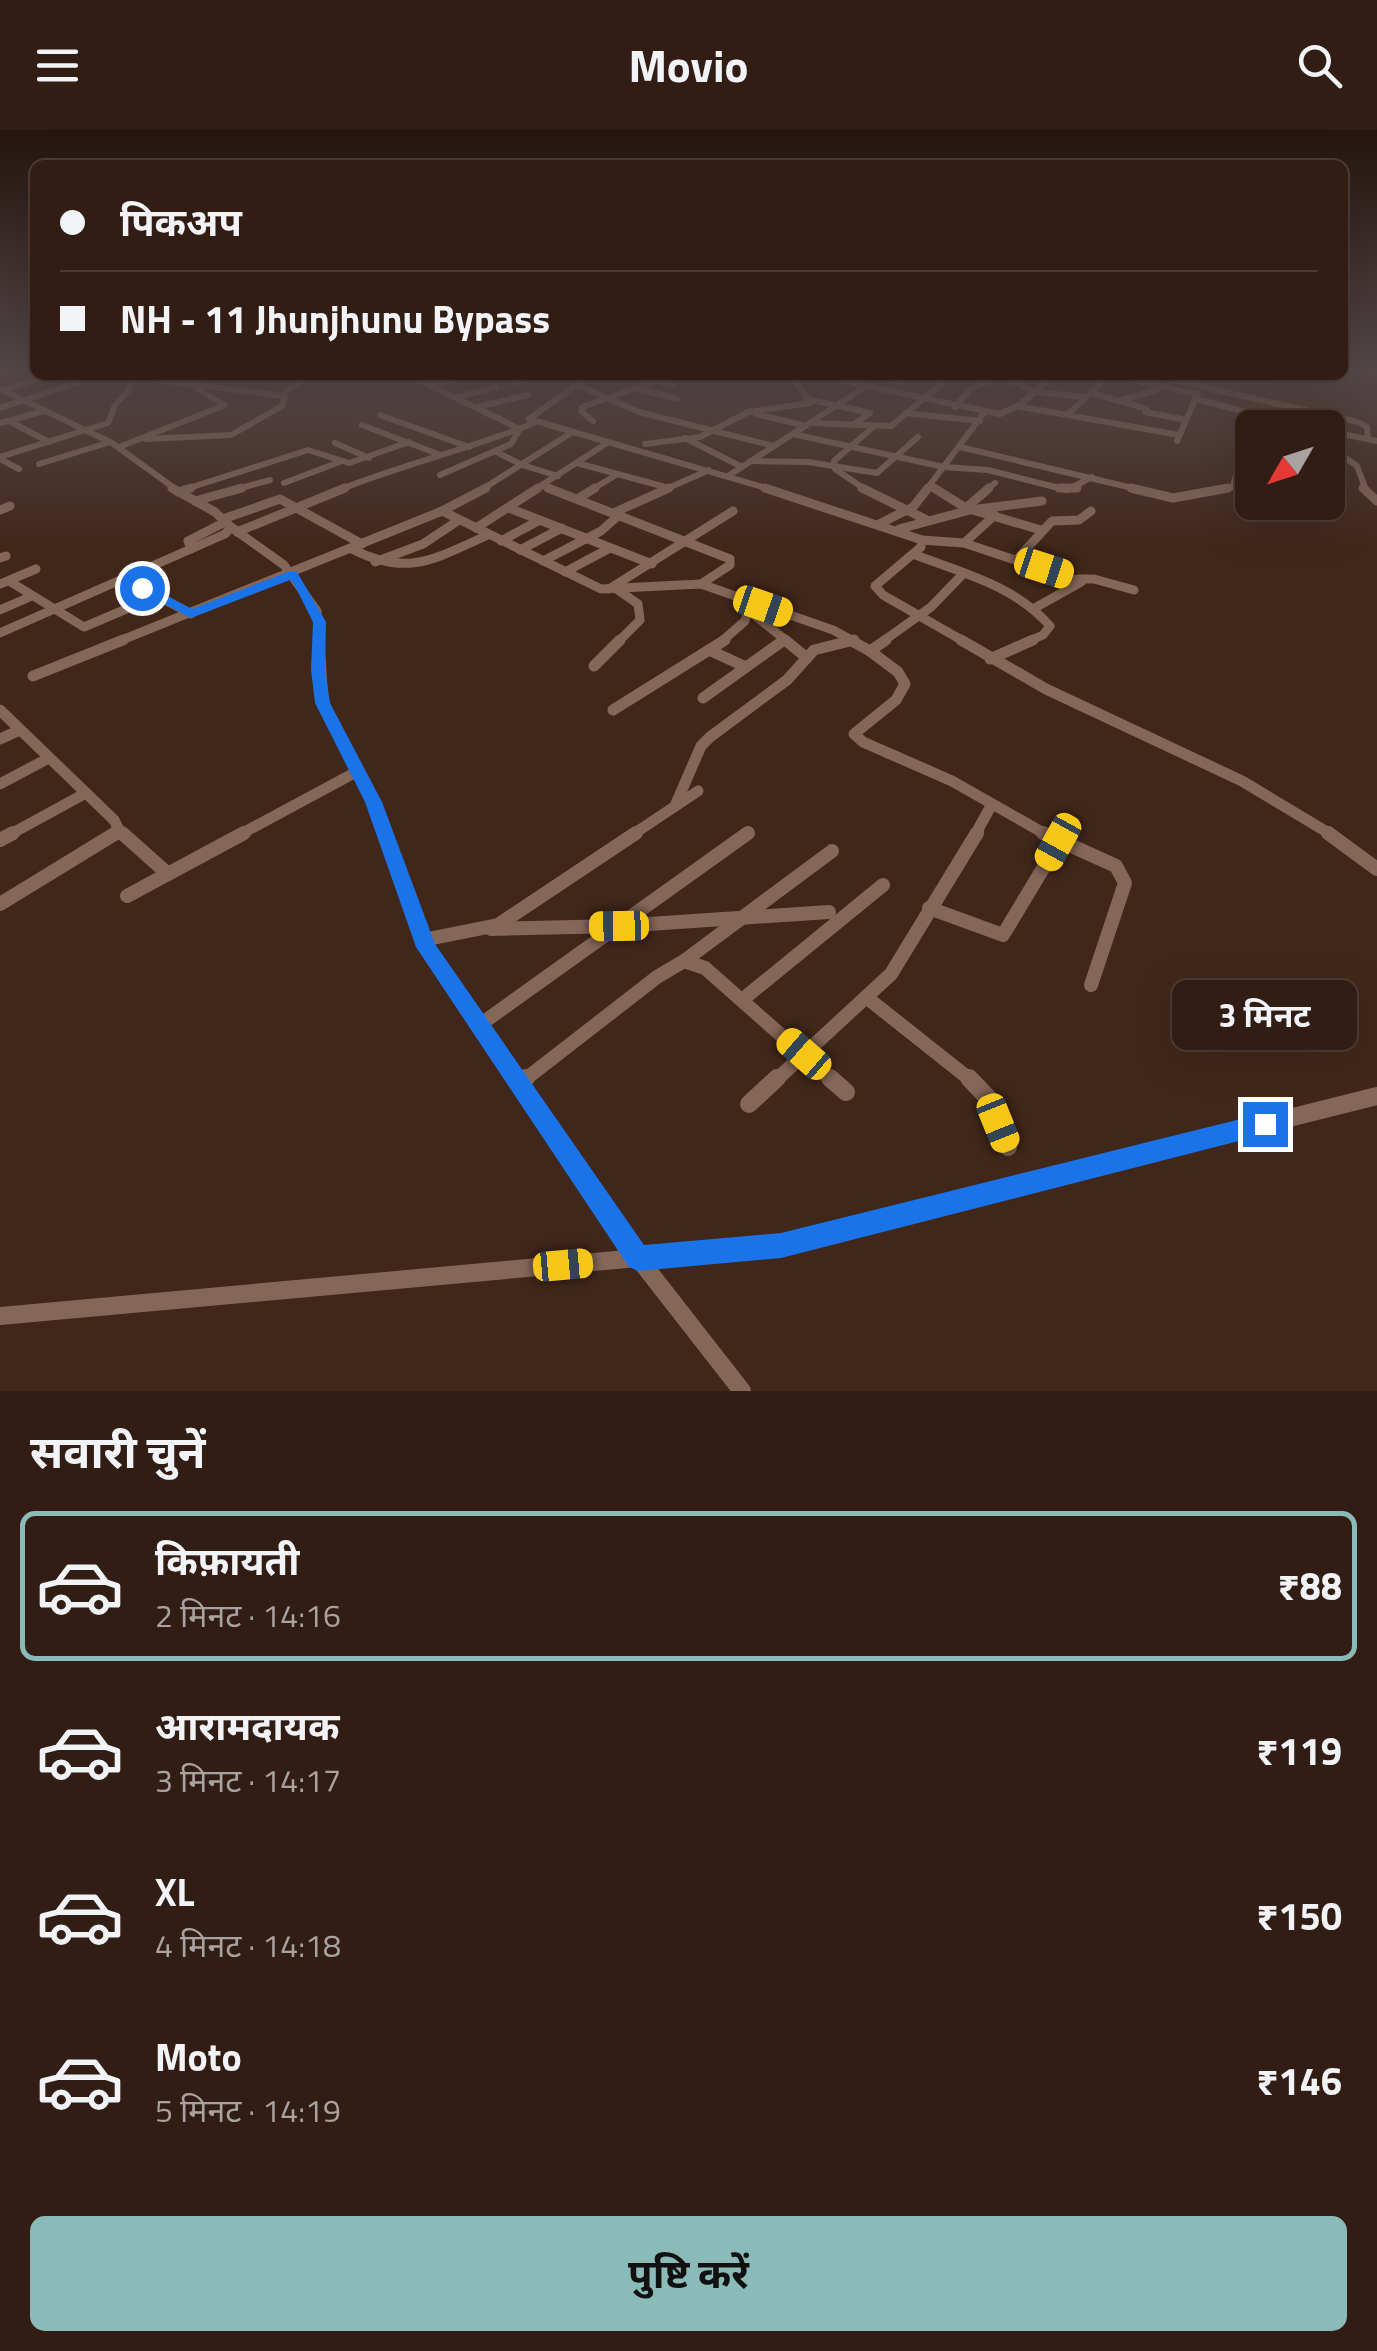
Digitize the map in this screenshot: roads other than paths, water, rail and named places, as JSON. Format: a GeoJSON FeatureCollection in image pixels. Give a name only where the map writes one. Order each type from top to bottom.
{"type":"FeatureCollection","features":[{"type":"Feature","properties":{"kind":"street"},"geometry":{"type":"LineString","coordinates":[[19,429],[49,442]]}},
{"type":"Feature","properties":{"kind":"street"},"geometry":{"type":"LineString","coordinates":[[81,429],[114,444],[230,525],[292,574],[310,598],[320,622],[318,670],[323,703],[373,802],[424,940],[638,1258],[742,1391]]}},
{"type":"Feature","properties":{"kind":"street"},"geometry":{"type":"LineString","coordinates":[[0,458],[90,429]]}},
{"type":"Feature","properties":{"kind":"street"},"geometry":{"type":"LineString","coordinates":[[146,439],[170,429]]}},
{"type":"Feature","properties":{"kind":"street"},"geometry":{"type":"LineString","coordinates":[[39,464],[114,444],[231,435],[242,429]]}},
{"type":"Feature","properties":{"kind":"street"},"geometry":{"type":"LineString","coordinates":[[373,429],[466,464]]}},
{"type":"Feature","properties":{"kind":"street"},"geometry":{"type":"LineString","coordinates":[[420,429],[558,476]]}},
{"type":"Feature","properties":{"kind":"street"},"geometry":{"type":"LineString","coordinates":[[0,633],[191,549],[188,541],[298,507],[439,454],[471,448],[513,429]]}},
{"type":"Feature","properties":{"kind":"street"},"geometry":{"type":"LineString","coordinates":[[440,476],[515,445],[517,429]]}},
{"type":"Feature","properties":{"kind":"street"},"geometry":{"type":"LineString","coordinates":[[558,429],[709,470],[880,523],[922,540],[964,542],[1078,580],[1094,579],[1134,590]]}},
{"type":"Feature","properties":{"kind":"street"},"geometry":{"type":"LineString","coordinates":[[709,429],[774,446]]}},
{"type":"Feature","properties":{"kind":"street"},"geometry":{"type":"LineString","coordinates":[[707,452],[756,429]]}},
{"type":"Feature","properties":{"kind":"street"},"geometry":{"type":"LineString","coordinates":[[728,476],[800,429]]}},
{"type":"Feature","properties":{"kind":"street"},"geometry":{"type":"LineString","coordinates":[[871,429],[834,461],[835,469],[874,496],[927,520]]}},
{"type":"Feature","properties":{"kind":"street"},"geometry":{"type":"LineString","coordinates":[[880,523],[908,512],[973,429]]}},
{"type":"Feature","properties":{"kind":"street"},"geometry":{"type":"LineString","coordinates":[[1147,429],[1178,438],[1182,429]]}},
{"type":"Feature","properties":{"kind":"street"},"geometry":{"type":"LineString","coordinates":[[645,444],[700,437],[714,430]]}},
{"type":"Feature","properties":{"kind":"street"},"geometry":{"type":"LineString","coordinates":[[33,676],[442,511],[571,433]]}},
{"type":"Feature","properties":{"kind":"street"},"geometry":{"type":"LineString","coordinates":[[1345,433],[1372,437]]}},
{"type":"Feature","properties":{"kind":"street"},"geometry":{"type":"LineString","coordinates":[[792,434],[944,466],[988,470],[1072,490],[1092,477]]}},
{"type":"Feature","properties":{"kind":"street"},"geometry":{"type":"LineString","coordinates":[[750,461],[808,462],[877,473],[918,437]]}},
{"type":"Feature","properties":{"kind":"street"},"geometry":{"type":"LineString","coordinates":[[685,438],[742,467]]}},
{"type":"Feature","properties":{"kind":"street"},"geometry":{"type":"LineString","coordinates":[[178,492],[308,450],[354,463],[409,442]]}},
{"type":"Feature","properties":{"kind":"street"},"geometry":{"type":"LineString","coordinates":[[335,443],[369,458]]}},
{"type":"Feature","properties":{"kind":"street"},"geometry":{"type":"LineString","coordinates":[[476,528],[607,443]]}},
{"type":"Feature","properties":{"kind":"street"},"geometry":{"type":"LineString","coordinates":[[960,447],[1173,498],[1233,487],[1235,481]]}},
{"type":"Feature","properties":{"kind":"street"},"geometry":{"type":"LineString","coordinates":[[530,449],[541,452]]}},
{"type":"Feature","properties":{"kind":"street"},"geometry":{"type":"LineString","coordinates":[[68,455],[79,461]]}},
{"type":"Feature","properties":{"kind":"street"},"geometry":{"type":"LineString","coordinates":[[0,458],[19,469]]}},
{"type":"Feature","properties":{"kind":"street"},"geometry":{"type":"LineString","coordinates":[[1345,458],[1357,466],[1361,486],[1377,501]]}},
{"type":"Feature","properties":{"kind":"street"},"geometry":{"type":"LineString","coordinates":[[284,482],[342,461]]}},
{"type":"Feature","properties":{"kind":"street"},"geometry":{"type":"LineString","coordinates":[[577,463],[669,488]]}},
{"type":"Feature","properties":{"kind":"street"},"geometry":{"type":"LineString","coordinates":[[542,561],[586,539],[616,514],[709,470]]}},
{"type":"Feature","properties":{"kind":"street"},"geometry":{"type":"LineString","coordinates":[[1046,485],[1061,470]]}},
{"type":"Feature","properties":{"kind":"street"},"geometry":{"type":"LineString","coordinates":[[577,499],[618,474]]}},
{"type":"Feature","properties":{"kind":"street"},"geometry":{"type":"LineString","coordinates":[[194,501],[270,480]]}},
{"type":"Feature","properties":{"kind":"street"},"geometry":{"type":"LineString","coordinates":[[968,509],[995,483]]}},
{"type":"Feature","properties":{"kind":"street"},"geometry":{"type":"LineString","coordinates":[[543,486],[731,562],[701,584]]}},
{"type":"Feature","properties":{"kind":"street"},"geometry":{"type":"LineString","coordinates":[[930,486],[968,509],[1041,530]]}},
{"type":"Feature","properties":{"kind":"street"},"geometry":{"type":"LineString","coordinates":[[964,542],[1025,490]]}},
{"type":"Feature","properties":{"kind":"street"},"geometry":{"type":"LineString","coordinates":[[230,525],[274,500],[298,507],[375,562],[392,568],[416,565],[488,534]]}},
{"type":"Feature","properties":{"kind":"street"},"geometry":{"type":"LineString","coordinates":[[898,529],[968,509],[1042,502]]}},
{"type":"Feature","properties":{"kind":"street"},"geometry":{"type":"LineString","coordinates":[[0,510],[10,506]]}},
{"type":"Feature","properties":{"kind":"street"},"geometry":{"type":"LineString","coordinates":[[508,508],[652,564]]}},
{"type":"Feature","properties":{"kind":"street"},"geometry":{"type":"LineString","coordinates":[[442,511],[638,604],[640,620],[594,666]]}},
{"type":"Feature","properties":{"kind":"street"},"geometry":{"type":"LineString","coordinates":[[613,590],[733,511]]}},
{"type":"Feature","properties":{"kind":"street"},"geometry":{"type":"LineString","coordinates":[[1017,559],[1056,518],[1075,521],[1091,511]]}},
{"type":"Feature","properties":{"kind":"street"},"geometry":{"type":"LineString","coordinates":[[375,562],[423,544],[459,520]]}},
{"type":"Feature","properties":{"kind":"street"},"geometry":{"type":"LineString","coordinates":[[501,541],[540,520]]}},
{"type":"Feature","properties":{"kind":"street"},"geometry":{"type":"LineString","coordinates":[[520,550],[562,528]]}},
{"type":"Feature","properties":{"kind":"street"},"geometry":{"type":"LineString","coordinates":[[922,540],[913,554],[875,586],[882,595],[990,659],[1110,721],[1242,781],[1336,838],[1377,869]]}},
{"type":"Feature","properties":{"kind":"street"},"geometry":{"type":"LineString","coordinates":[[566,572],[610,548]]}},
{"type":"Feature","properties":{"kind":"street"},"geometry":{"type":"LineString","coordinates":[[913,554],[995,585],[1047,621],[1048,632],[990,659]]}},
{"type":"Feature","properties":{"kind":"street"},"geometry":{"type":"LineString","coordinates":[[4,582],[36,569]]}},
{"type":"Feature","properties":{"kind":"street"},"geometry":{"type":"LineString","coordinates":[[870,650],[920,616],[962,575]]}},
{"type":"Feature","properties":{"kind":"street"},"geometry":{"type":"LineString","coordinates":[[125,578],[191,614]]}},
{"type":"Feature","properties":{"kind":"street"},"geometry":{"type":"LineString","coordinates":[[1032,608],[1080,584],[1078,580]]}},
{"type":"Feature","properties":{"kind":"street"},"geometry":{"type":"LineString","coordinates":[[4,582],[78,624],[91,626],[157,596]]}},
{"type":"Feature","properties":{"kind":"street"},"geometry":{"type":"LineString","coordinates":[[613,590],[701,584],[749,606],[854,640],[898,672],[905,684],[896,700],[859,727],[856,738],[952,781],[1123,874],[1125,883],[1091,985]]}},
{"type":"Feature","properties":{"kind":"street"},"geometry":{"type":"LineString","coordinates":[[0,610],[32,596]]}},
{"type":"Feature","properties":{"kind":"street"},"geometry":{"type":"LineString","coordinates":[[749,606],[806,658]]}},
{"type":"Feature","properties":{"kind":"street"},"geometry":{"type":"LineString","coordinates":[[614,710],[741,628],[749,606]]}},
{"type":"Feature","properties":{"kind":"street"},"geometry":{"type":"LineString","coordinates":[[703,698],[784,640]]}},
{"type":"Feature","properties":{"kind":"street"},"geometry":{"type":"LineString","coordinates":[[675,807],[701,746],[787,680],[821,647],[854,640]]}},
{"type":"Feature","properties":{"kind":"street"},"geometry":{"type":"LineString","coordinates":[[708,650],[746,667]]}},
{"type":"Feature","properties":{"kind":"street"},"geometry":{"type":"LineString","coordinates":[[0,710],[114,820],[118,830],[168,874]]}},
{"type":"Feature","properties":{"kind":"street"},"geometry":{"type":"LineString","coordinates":[[0,740],[20,730]]}},
{"type":"Feature","properties":{"kind":"street"},"geometry":{"type":"LineString","coordinates":[[0,784],[49,758]]}},
{"type":"Feature","properties":{"kind":"street"},"geometry":{"type":"LineString","coordinates":[[127,896],[358,771]]}},
{"type":"Feature","properties":{"kind":"street"},"geometry":{"type":"LineString","coordinates":[[491,929],[698,792]]}},
{"type":"Feature","properties":{"kind":"street"},"geometry":{"type":"LineString","coordinates":[[0,840],[86,793]]}},
{"type":"Feature","properties":{"kind":"street"},"geometry":{"type":"LineString","coordinates":[[749,1104],[898,965],[992,804]]}},
{"type":"Feature","properties":{"kind":"street"},"geometry":{"type":"LineString","coordinates":[[0,904],[108,841],[118,830]]}},
{"type":"Feature","properties":{"kind":"street"},"geometry":{"type":"LineString","coordinates":[[480,1024],[748,834]]}},
{"type":"Feature","properties":{"kind":"street"},"geometry":{"type":"LineString","coordinates":[[930,908],[1003,935],[1058,842]]}},
{"type":"Feature","properties":{"kind":"street"},"geometry":{"type":"LineString","coordinates":[[521,1082],[832,850]]}},
{"type":"Feature","properties":{"kind":"street"},"geometry":{"type":"LineString","coordinates":[[742,1000],[882,885]]}},
{"type":"Feature","properties":{"kind":"street"},"geometry":{"type":"LineString","coordinates":[[424,940],[491,929],[619,926],[829,912]]}},
{"type":"Feature","properties":{"kind":"street"},"geometry":{"type":"LineString","coordinates":[[684,961],[706,968],[846,1092]]}},
{"type":"Feature","properties":{"kind":"street"},"geometry":{"type":"LineString","coordinates":[[866,997],[978,1085],[988,1098],[1008,1147]]}},
{"type":"Feature","properties":{"kind":"street"},"geometry":{"type":"LineString","coordinates":[[0,1316],[781,1246],[1377,1096]]}}]}
